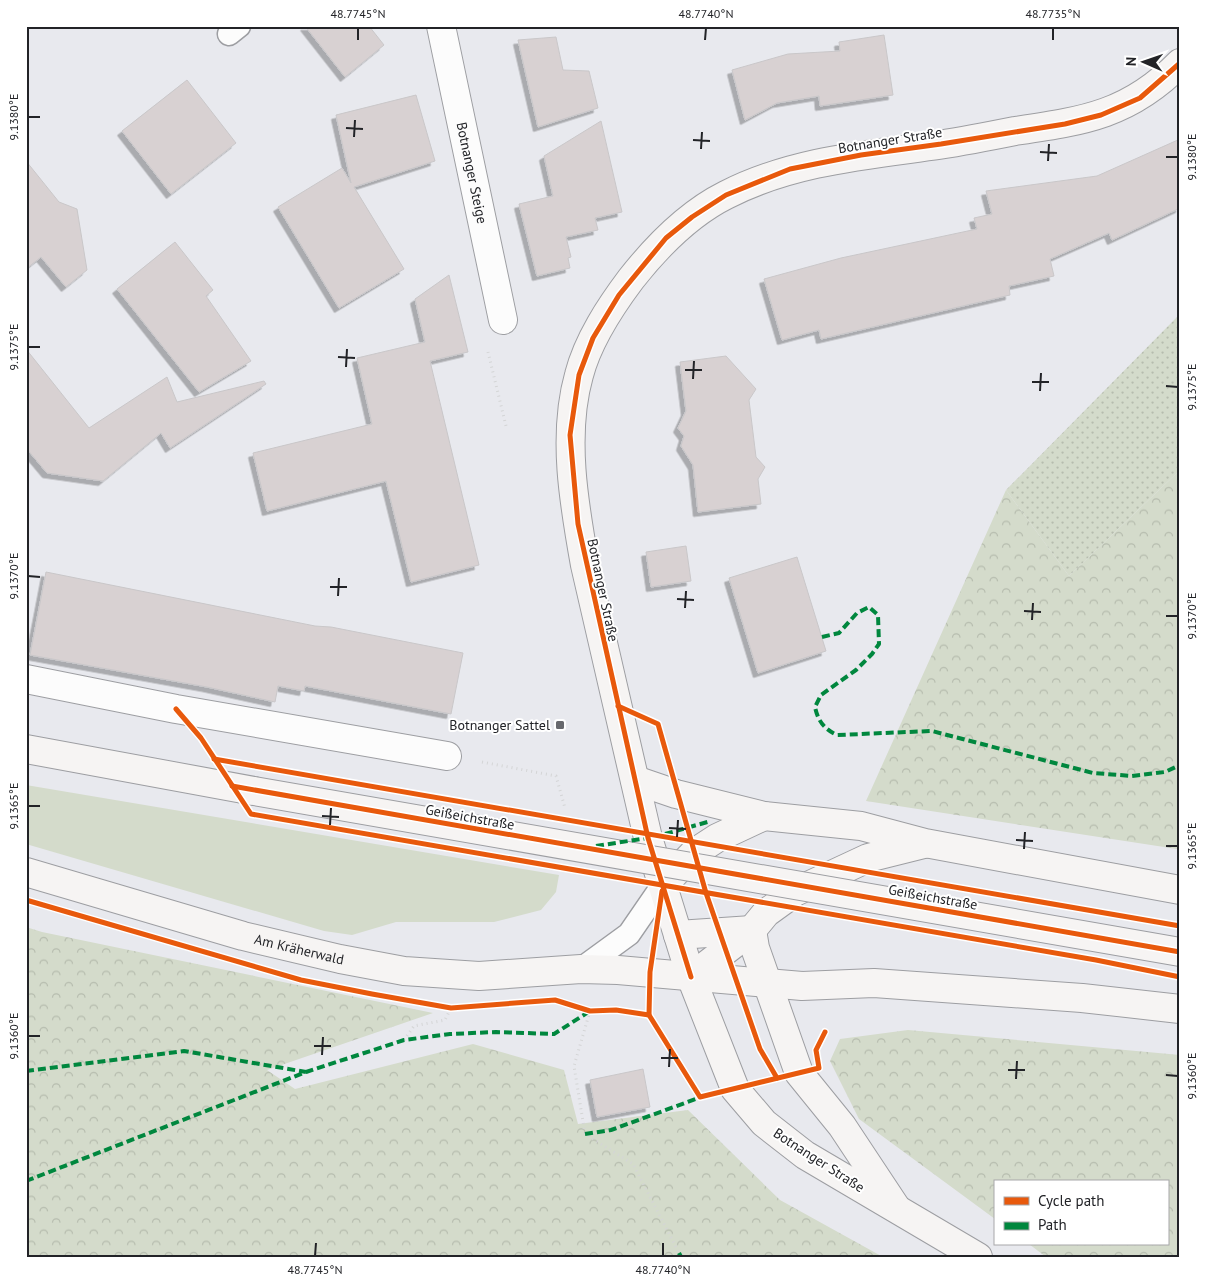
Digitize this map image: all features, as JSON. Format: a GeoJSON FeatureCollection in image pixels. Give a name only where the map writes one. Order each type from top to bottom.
{"type":"FeatureCollection","features":[{"type":"Feature","properties":{"kind":"main road","name":"Botnanger Straße"},"geometry":{"type":"LineString","coordinates":[[978,1257],[805,1155],[764,1123],[735,1089],[691,977],[662,886],[635,780],[582,548],[570,435],[579,375],[593,338],[624,288],[666,238],[692,217],[726,195],[790,169],[861,155],[1065,124],[1101,115],[1140,98],[1180,63]]}},
{"type":"Feature","properties":{"kind":"main road","name":"Geißeichstraße"},"geometry":{"type":"LineString","coordinates":[[26,749],[254,791],[1180,952]]}},
{"type":"Feature","properties":{"kind":"main road"},"geometry":{"type":"LineString","coordinates":[[635,780],[676,794],[764,816],[861,826],[925,843],[1180,890]]}},
{"type":"Feature","properties":{"kind":"main road"},"geometry":{"type":"LineString","coordinates":[[662,886],[694,853],[717,838],[764,816]]}},
{"type":"Feature","properties":{"kind":"main road"},"geometry":{"type":"LineString","coordinates":[[691,977],[752,930],[766,912],[795,892],[868,858],[925,843]]}},
{"type":"Feature","properties":{"kind":"main road","name":"Am Kräherwald"},"geometry":{"type":"LineString","coordinates":[[26,872],[243,936],[340,959],[404,971],[479,976],[581,969]]}},
{"type":"Feature","properties":{"kind":"main road"},"geometry":{"type":"LineString","coordinates":[[678,935],[752,930]]}},
{"type":"Feature","properties":{"kind":"main road"},"geometry":{"type":"LineString","coordinates":[[752,930],[755,948],[799,1073],[842,1126],[898,1211]]}},
{"type":"Feature","properties":{"kind":"main road"},"geometry":{"type":"LineString","coordinates":[[581,969],[650,972],[802,986],[874,983],[1082,998],[1180,1009]]}},
{"type":"Feature","properties":{"kind":"street","name":"Botnanger Steige"},"geometry":{"type":"LineString","coordinates":[[441,26],[503,320]]}},
{"type":"Feature","properties":{"kind":"street"},"geometry":{"type":"LineString","coordinates":[[26,679],[176,709],[447,756]]}},
{"type":"Feature","properties":{"kind":"lane"},"geometry":{"type":"LineString","coordinates":[[581,969],[629,934],[662,886]]}},
{"type":"Feature","properties":{"kind":"path"},"geometry":{"type":"LineString","coordinates":[[494,384],[506,426]]}},
{"type":"Feature","properties":{"kind":"path"},"geometry":{"type":"LineString","coordinates":[[447,756],[556,776],[566,811]]}},
{"type":"Feature","properties":{"kind":"path"},"geometry":{"type":"LineString","coordinates":[[404,1040],[414,1026],[445,1020],[451,1008]]}},
{"type":"Feature","properties":{"kind":"path"},"geometry":{"type":"LineString","coordinates":[[590,1011],[574,1066],[585,1134],[632,1164],[679,1253]]}},
{"type":"Feature","properties":{"kind":"green space"},"geometry":{"type":"Polygon","coordinates":[[[1180,314],[1180,470],[1069,576],[1006,490],[1180,314]]]}},
{"type":"Feature","properties":{"kind":"green space"},"geometry":{"type":"Polygon","coordinates":[[[1180,470],[1180,845],[1177,849],[866,801],[1006,490],[1069,576],[1180,470]]]}},
{"type":"Feature","properties":{"kind":"green space"},"geometry":{"type":"Polygon","coordinates":[[[26,785],[559,875],[556,892],[541,910],[494,922],[396,922],[352,935],[324,931],[26,844],[26,785]]]}},
{"type":"Feature","properties":{"kind":"green space"},"geometry":{"type":"Polygon","coordinates":[[[26,927],[42,932],[433,1013],[267,1070],[295,1089],[473,1044],[564,1070],[578,1124],[688,1110],[780,1200],[883,1257],[26,1257],[26,927]]]}},
{"type":"Feature","properties":{"kind":"green space"},"geometry":{"type":"Polygon","coordinates":[[[908,1030],[1180,1055],[1180,1257],[1046,1257],[1032,1246],[1168,1246],[1168,1180],[994,1180],[994,1218],[859,1119],[830,1061],[840,1039],[908,1030]]]}},
{"type":"Feature","properties":{"kind":"building"},"geometry":{"type":"Polygon","coordinates":[[[305,26],[369,26],[384,45],[345,77],[305,26]]]}},
{"type":"Feature","properties":{"kind":"building"},"geometry":{"type":"Polygon","coordinates":[[[884,35],[893,95],[820,106],[819,96],[777,103],[745,120],[732,70],[788,54],[840,51],[839,42],[884,35]]]}},
{"type":"Feature","properties":{"kind":"building"},"geometry":{"type":"Polygon","coordinates":[[[556,37],[563,70],[589,71],[598,108],[538,127],[518,40],[556,37]]]}},
{"type":"Feature","properties":{"kind":"building"},"geometry":{"type":"Polygon","coordinates":[[[187,80],[236,143],[171,194],[122,131],[187,80]]]}},
{"type":"Feature","properties":{"kind":"building"},"geometry":{"type":"Polygon","coordinates":[[[416,95],[435,161],[354,187],[404,269],[339,308],[278,207],[342,168],[351,183],[336,115],[416,95]]]}},
{"type":"Feature","properties":{"kind":"building"},"geometry":{"type":"Polygon","coordinates":[[[601,121],[622,212],[595,218],[598,230],[566,237],[571,257],[568,258],[570,268],[537,276],[519,204],[553,196],[544,156],[601,121]]]}},
{"type":"Feature","properties":{"kind":"building"},"geometry":{"type":"Polygon","coordinates":[[[1180,139],[1180,208],[1112,240],[1109,233],[1050,259],[1054,276],[1009,286],[1010,295],[821,339],[819,330],[782,340],[764,279],[841,258],[977,229],[974,218],[992,214],[986,191],[1097,176],[1180,139]]]}},
{"type":"Feature","properties":{"kind":"building"},"geometry":{"type":"Polygon","coordinates":[[[26,161],[59,202],[77,209],[87,270],[66,287],[41,257],[26,269],[26,161]]]}},
{"type":"Feature","properties":{"kind":"building"},"geometry":{"type":"Polygon","coordinates":[[[175,242],[213,290],[206,296],[251,361],[199,392],[117,289],[175,242]]]}},
{"type":"Feature","properties":{"kind":"building"},"geometry":{"type":"Polygon","coordinates":[[[449,275],[468,352],[430,361],[479,565],[411,582],[386,481],[267,511],[253,453],[372,424],[357,358],[425,342],[415,299],[449,275]]]}},
{"type":"Feature","properties":{"kind":"building"},"geometry":{"type":"Polygon","coordinates":[[[26,349],[89,428],[167,377],[177,402],[264,381],[266,384],[170,448],[161,433],[103,481],[47,473],[26,448],[26,349]]]}},
{"type":"Feature","properties":{"kind":"building"},"geometry":{"type":"Polygon","coordinates":[[[726,356],[756,389],[749,400],[756,457],[765,467],[758,479],[761,504],[698,512],[693,465],[681,446],[684,436],[678,428],[686,411],[680,362],[726,356]]]}},
{"type":"Feature","properties":{"kind":"building"},"geometry":{"type":"Polygon","coordinates":[[[686,546],[691,581],[651,587],[646,552],[686,546]]]}},
{"type":"Feature","properties":{"kind":"building"},"geometry":{"type":"Polygon","coordinates":[[[797,557],[826,651],[758,673],[729,578],[797,557]]]}},
{"type":"Feature","properties":{"kind":"building"},"geometry":{"type":"Polygon","coordinates":[[[46,572],[315,626],[331,627],[463,653],[451,714],[305,686],[304,691],[278,686],[275,702],[207,687],[30,655],[46,572]]]}},
{"type":"Feature","properties":{"kind":"building"},"geometry":{"type":"Polygon","coordinates":[[[643,1069],[650,1107],[597,1117],[590,1080],[643,1069]]]}},
{"type":"Feature","properties":{"kind":"marked path"},"geometry":{"type":"LineString","coordinates":[[822,637],[839,633],[857,613],[869,607],[878,615],[879,644],[856,670],[821,695],[815,707],[822,724],[837,735],[932,731],[1093,773],[1132,776],[1165,772],[1180,765]]}},
{"type":"Feature","properties":{"kind":"marked path"},"geometry":{"type":"LineString","coordinates":[[665,834],[711,821]]}},
{"type":"Feature","properties":{"kind":"marked path"},"geometry":{"type":"LineString","coordinates":[[596,846],[648,838]]}},
{"type":"Feature","properties":{"kind":"marked path"},"geometry":{"type":"LineString","coordinates":[[26,1181],[306,1072],[404,1040],[450,1034],[496,1032],[554,1034],[590,1011]]}},
{"type":"Feature","properties":{"kind":"marked path"},"geometry":{"type":"LineString","coordinates":[[26,1071],[184,1051],[306,1072]]}},
{"type":"Feature","properties":{"kind":"marked path"},"geometry":{"type":"LineString","coordinates":[[585,1134],[611,1130],[704,1096]]}},
{"type":"Feature","properties":{"kind":"marked path"},"geometry":{"type":"LineString","coordinates":[[679,1253],[681,1257]]}},
{"type":"Feature","properties":{"kind":"cycle path"},"geometry":{"type":"LineString","coordinates":[[691,977],[648,838],[578,524],[570,435],[579,375],[593,338],[619,295],[666,238],[692,217],[726,195],[790,169],[861,155],[1065,124],[1101,115],[1140,98],[1180,63]]}},
{"type":"Feature","properties":{"kind":"cycle path"},"geometry":{"type":"LineString","coordinates":[[618,706],[658,724],[706,893],[760,1049],[777,1078]]}},
{"type":"Feature","properties":{"kind":"cycle path"},"geometry":{"type":"LineString","coordinates":[[176,709],[201,738],[251,814],[1096,960],[1180,977]]}},
{"type":"Feature","properties":{"kind":"cycle path"},"geometry":{"type":"LineString","coordinates":[[214,759],[1180,926]]}},
{"type":"Feature","properties":{"kind":"cycle path"},"geometry":{"type":"LineString","coordinates":[[232,786],[1180,952]]}},
{"type":"Feature","properties":{"kind":"cycle path"},"geometry":{"type":"LineString","coordinates":[[662,891],[650,972],[649,1015],[700,1097],[819,1068],[816,1050],[825,1032]]}},
{"type":"Feature","properties":{"kind":"cycle path"},"geometry":{"type":"LineString","coordinates":[[26,900],[301,980],[372,994],[451,1008],[555,1000],[590,1011],[616,1010],[649,1015]]}},
{"type":"Feature","properties":{"kind":"place","name":"Botnanger Sattel"},"geometry":{"type":"Point","coordinates":[560,725]}}]}
